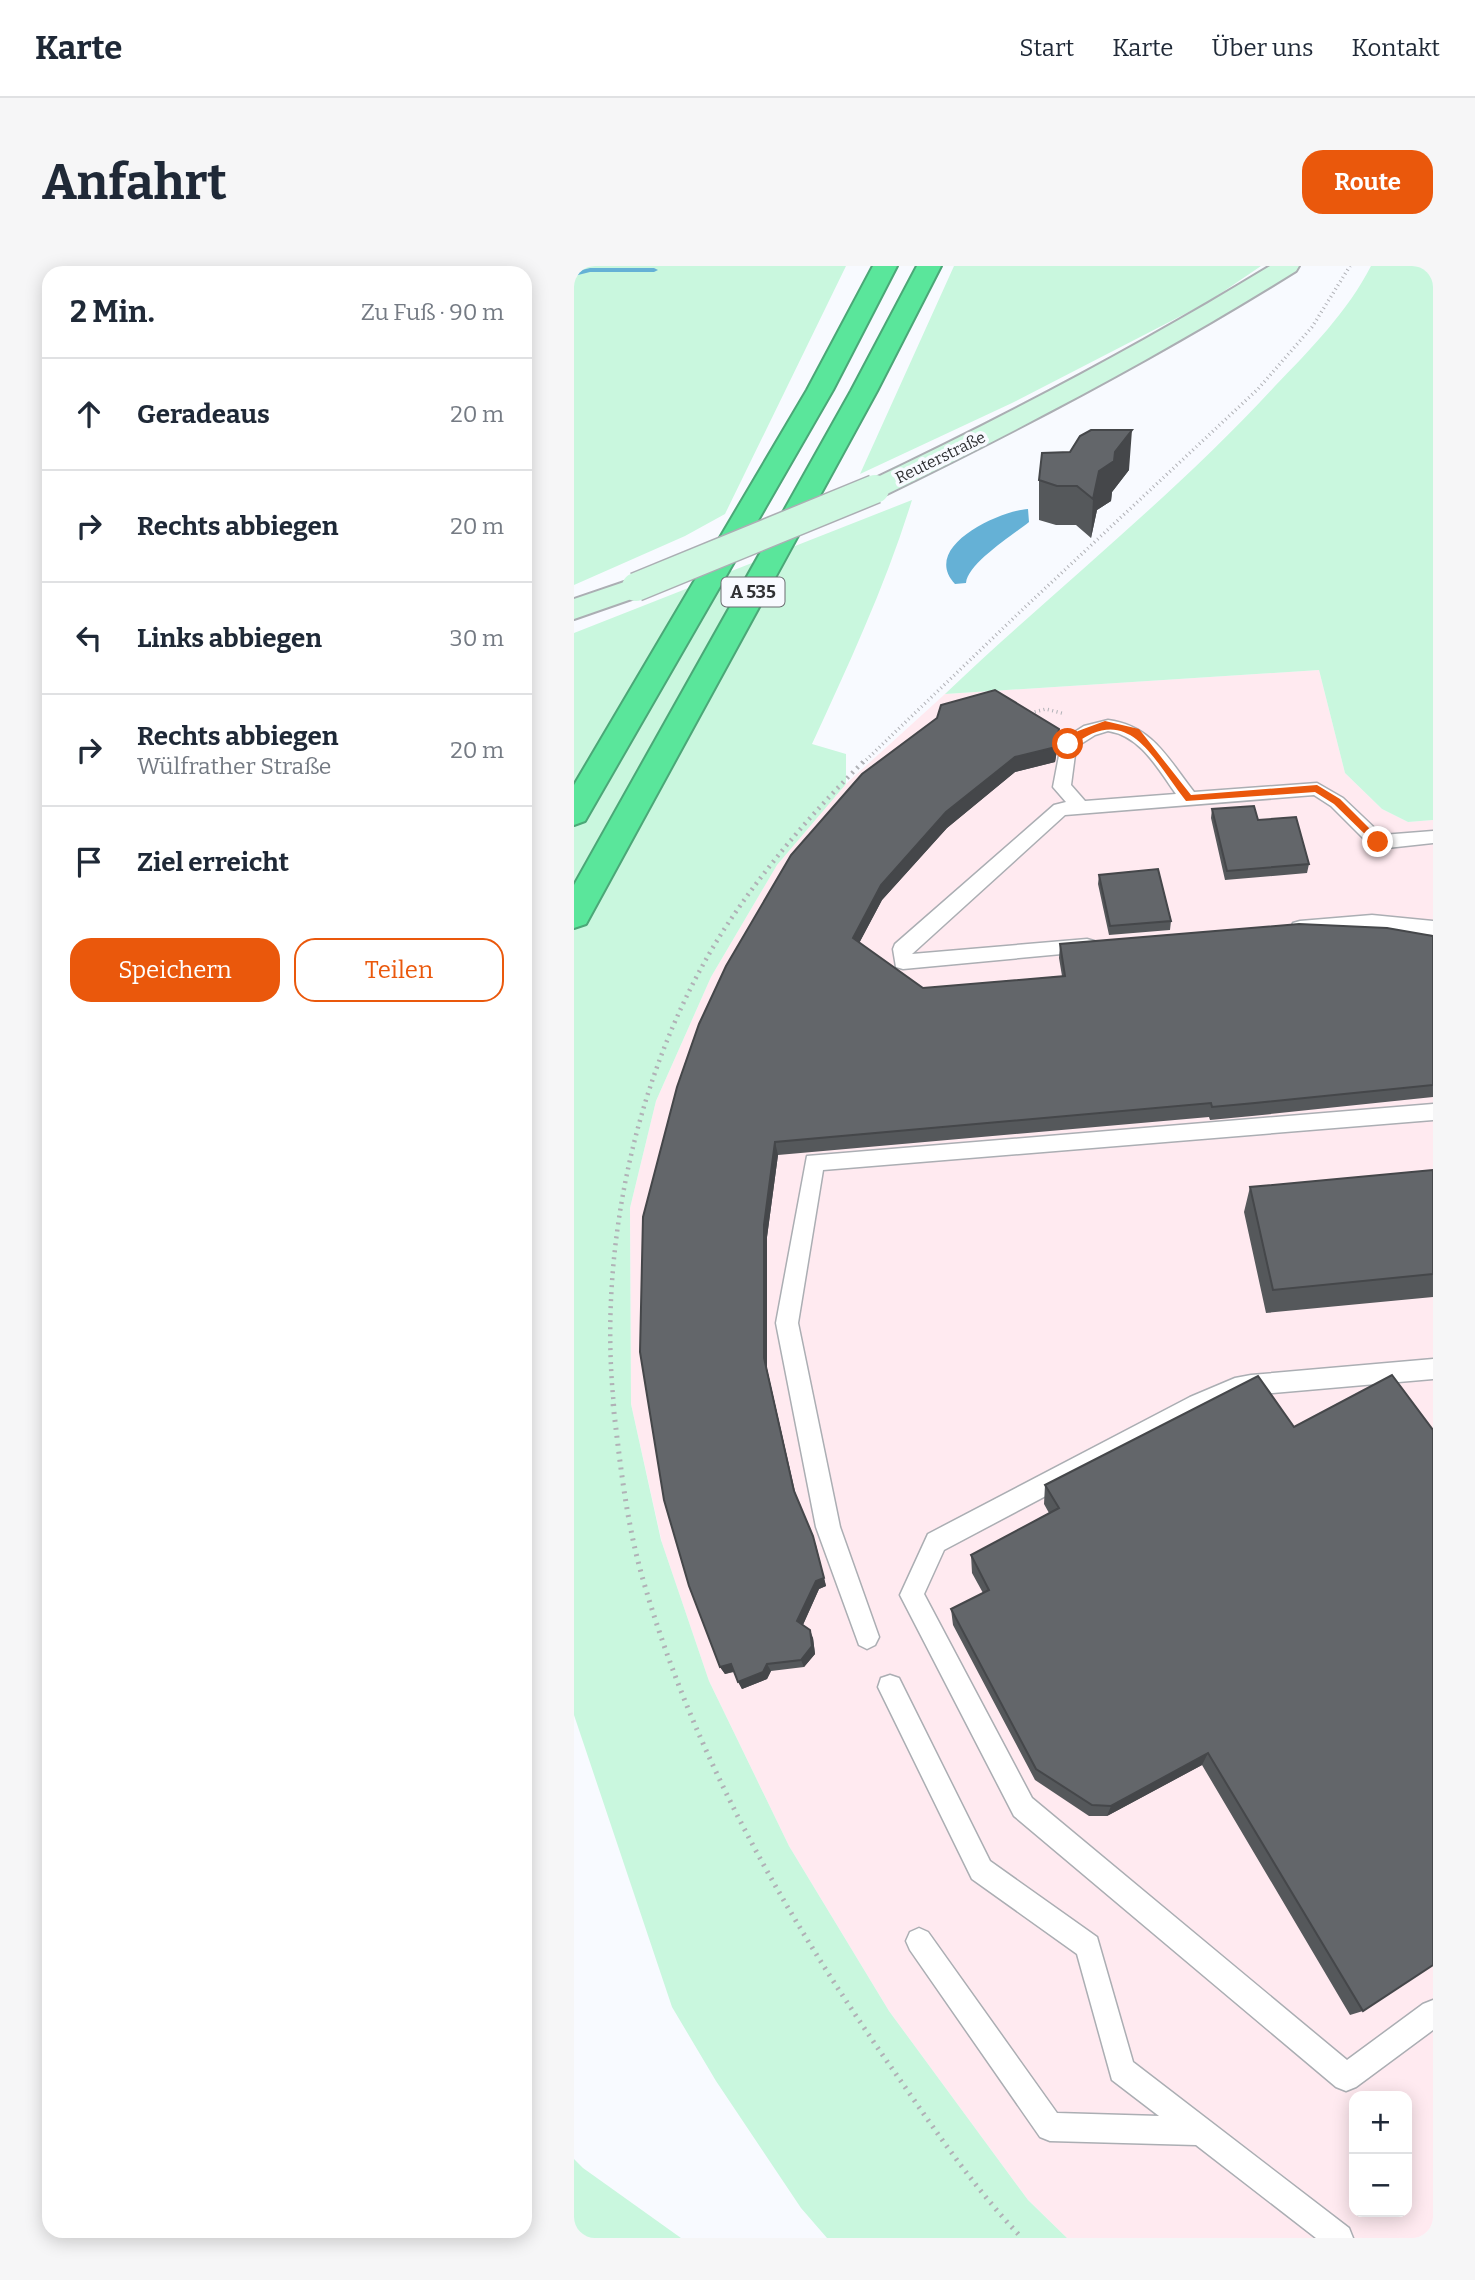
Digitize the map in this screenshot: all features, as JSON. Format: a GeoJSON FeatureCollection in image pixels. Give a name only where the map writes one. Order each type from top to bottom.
{"type":"FeatureCollection","features":[{"type":"Feature","properties":{"kind":"highway","name":"A 535"},"geometry":{"type":"LineString","coordinates":[[574,813],[820,390],[885,266]]}},
{"type":"Feature","properties":{"kind":"highway","name":"A 535"},"geometry":{"type":"LineString","coordinates":[[574,915],[864,391],[929,266]]}},
{"type":"Feature","properties":{"kind":"main road","name":"Reuterstraße"},"geometry":{"type":"LineString","coordinates":[[574,609],[636,587],[875,489],[971,443],[1129,360],[1287,266]]}},
{"type":"Feature","properties":{"kind":"lane"},"geometry":{"type":"LineString","coordinates":[[1082,807],[1062,787],[1068,744],[1081,733],[1105,724],[1136,731],[1189,799]]}},
{"type":"Feature","properties":{"kind":"lane"},"geometry":{"type":"LineString","coordinates":[[1110,944],[903,962],[902,950],[1060,809],[1317,789],[1337,802],[1378,842],[1433,837]]}},
{"type":"Feature","properties":{"kind":"lane"},"geometry":{"type":"LineString","coordinates":[[1276,930],[1372,922],[1433,928]]}},
{"type":"Feature","properties":{"kind":"lane"},"geometry":{"type":"LineString","coordinates":[[867,1637],[828,1527],[787,1323],[814,1162],[1433,1112]]}},
{"type":"Feature","properties":{"kind":"lane"},"geometry":{"type":"LineString","coordinates":[[1433,1369],[1235,1388],[1198,1404],[936,1542],[912,1595],[1023,1807],[1346,2077],[1433,2014]]}},
{"type":"Feature","properties":{"kind":"lane"},"geometry":{"type":"LineString","coordinates":[[890,1687],[981,1870],[1088,1946],[1122,2070],[1339,2238]]}},
{"type":"Feature","properties":{"kind":"lane"},"geometry":{"type":"LineString","coordinates":[[919,1941],[1050,2127],[1200,2131]]}},
{"type":"Feature","properties":{"kind":"path"},"geometry":{"type":"LineString","coordinates":[[1022,2238],[912,2098],[828,1974],[755,1853],[708,1759],[670,1667],[641,1577],[622,1489],[613,1415],[608,1343],[611,1273],[619,1207],[638,1125],[663,1048],[692,985],[724,929],[778,855],[896,729],[1258,389],[1312,327],[1350,266]]}},
{"type":"Feature","properties":{"kind":"shaded area"},"geometry":{"type":"Polygon","coordinates":[[[1319,670],[1345,773],[1382,809],[1408,822],[1433,820],[1433,2238],[1067,2238],[1028,2200],[889,2011],[789,1846],[709,1681],[662,1543],[631,1404],[630,1208],[656,1101],[711,977],[777,865],[846,784],[945,694],[1319,670]]]}},
{"type":"Feature","properties":{"kind":"green space"},"geometry":{"type":"Polygon","coordinates":[[[574,266],[846,266],[725,514],[685,536],[574,585],[574,266]]]}},
{"type":"Feature","properties":{"kind":"green space"},"geometry":{"type":"Polygon","coordinates":[[[954,266],[1261,266],[1208,302],[1012,403],[860,474],[954,266]]]}},
{"type":"Feature","properties":{"kind":"green space"},"geometry":{"type":"Polygon","coordinates":[[[1371,266],[1433,266],[1433,820],[1408,822],[1382,809],[1345,773],[1319,670],[945,694],[1155,505],[1236,427],[1328,329],[1362,283],[1371,266]]]}},
{"type":"Feature","properties":{"kind":"green space"},"geometry":{"type":"Polygon","coordinates":[[[912,500],[879,593],[812,744],[846,754],[846,784],[777,865],[711,977],[656,1101],[630,1208],[631,1404],[661,1540],[709,1681],[789,1846],[889,2011],[1028,2200],[1067,2238],[827,2238],[801,2208],[716,2081],[672,2007],[574,1715],[574,633],[912,500]]]}},
{"type":"Feature","properties":{"kind":"green space"},"geometry":{"type":"Polygon","coordinates":[[[574,2159],[583,2168],[681,2238],[574,2238],[574,2159]]]}},
{"type":"Feature","properties":{"kind":"water"},"geometry":{"type":"Polygon","coordinates":[[[1028,509],[1029,522],[983,558],[974,567],[966,583],[955,584],[947,570],[948,557],[955,545],[968,533],[999,516],[1028,509]]]}},
{"type":"Feature","properties":{"kind":"building"},"geometry":{"type":"Polygon","coordinates":[[[1091,430],[1132,430],[1115,452],[1114,461],[1099,471],[1093,499],[1077,486],[1057,486],[1039,480],[1042,453],[1070,452],[1080,436],[1091,430]]]}},
{"type":"Feature","properties":{"kind":"building"},"geometry":{"type":"Polygon","coordinates":[[[995,690],[1059,729],[1056,747],[1015,757],[946,812],[881,885],[853,938],[923,988],[1065,976],[1060,944],[1299,924],[1387,928],[1433,936],[1433,1085],[1212,1107],[1211,1103],[775,1142],[764,1225],[764,1358],[794,1491],[813,1536],[824,1578],[816,1581],[797,1621],[810,1630],[812,1646],[801,1660],[767,1664],[763,1672],[738,1682],[731,1664],[720,1667],[689,1586],[664,1500],[640,1352],[643,1217],[677,1087],[699,1024],[726,966],[791,855],[862,774],[937,718],[941,705],[995,690]]]}},
{"type":"Feature","properties":{"kind":"building"},"geometry":{"type":"Polygon","coordinates":[[[1254,806],[1258,820],[1296,817],[1309,864],[1227,871],[1212,809],[1254,806]]]}},
{"type":"Feature","properties":{"kind":"building"},"geometry":{"type":"Polygon","coordinates":[[[1158,869],[1171,921],[1110,926],[1099,875],[1158,869]]]}},
{"type":"Feature","properties":{"kind":"building"},"geometry":{"type":"Polygon","coordinates":[[[1433,1170],[1433,1274],[1273,1290],[1250,1187],[1433,1170]]]}},
{"type":"Feature","properties":{"kind":"building"},"geometry":{"type":"Polygon","coordinates":[[[1392,1375],[1433,1430],[1433,1965],[1363,2011],[1208,1753],[1111,1806],[1092,1805],[1036,1769],[951,1609],[989,1590],[971,1555],[1059,1508],[1045,1485],[1258,1376],[1294,1427],[1392,1375]]]}},
{"type":"Feature","properties":{"kind":"waterway"},"geometry":{"type":"LineString","coordinates":[[574,274],[590,270],[654,270]]}},
{"type":"Feature","properties":{"kind":"route"},"geometry":{"type":"LineString","coordinates":[[1068,744],[1081,733],[1105,724],[1136,731],[1189,799],[1317,789],[1337,802],[1378,842]]}}]}
